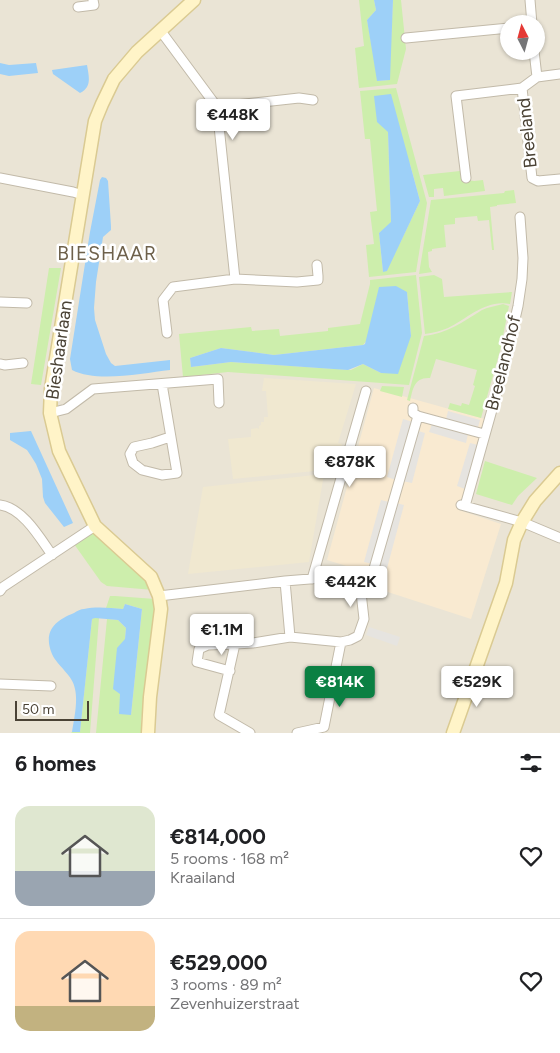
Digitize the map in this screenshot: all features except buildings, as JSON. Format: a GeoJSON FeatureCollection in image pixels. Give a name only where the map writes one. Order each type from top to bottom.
{"type":"FeatureCollection","features":[{"type":"Feature","properties":{"kind":"street"},"geometry":{"type":"LineString","coordinates":[[78,7],[94,5],[93,0]]}},
{"type":"Feature","properties":{"kind":"street","name":"Bieshaarlaan"},"geometry":{"type":"LineString","coordinates":[[148,733],[150,697],[161,609],[159,596],[151,577],[95,526],[59,451],[50,413],[51,389],[95,122],[114,79],[137,52],[194,0]]}},
{"type":"Feature","properties":{"kind":"street"},"geometry":{"type":"LineString","coordinates":[[530,0],[531,15]]}},
{"type":"Feature","properties":{"kind":"street"},"geometry":{"type":"LineString","coordinates":[[406,38],[500,29]]}},
{"type":"Feature","properties":{"kind":"street"},"geometry":{"type":"LineString","coordinates":[[160,30],[217,107],[235,279]]}},
{"type":"Feature","properties":{"kind":"street","name":"Breeland"},"geometry":{"type":"LineString","coordinates":[[535,60],[536,77]]}},
{"type":"Feature","properties":{"kind":"street","name":"Breeland"},"geometry":{"type":"LineString","coordinates":[[466,178],[456,96],[522,88],[536,77],[560,74]]}},
{"type":"Feature","properties":{"kind":"street","name":"Breeland"},"geometry":{"type":"LineString","coordinates":[[522,88],[532,178],[538,181],[560,179]]}},
{"type":"Feature","properties":{"kind":"street"},"geometry":{"type":"LineString","coordinates":[[217,107],[299,98],[313,100]]}},
{"type":"Feature","properties":{"kind":"street"},"geometry":{"type":"LineString","coordinates":[[0,178],[83,195]]}},
{"type":"Feature","properties":{"kind":"street","name":"Breelandhof"},"geometry":{"type":"LineString","coordinates":[[520,217],[523,258],[518,306],[504,366],[462,505],[522,522]]}},
{"type":"Feature","properties":{"kind":"street"},"geometry":{"type":"LineString","coordinates":[[166,333],[163,300],[173,287],[235,279],[297,282],[318,280],[317,265]]}},
{"type":"Feature","properties":{"kind":"street"},"geometry":{"type":"LineString","coordinates":[[0,302],[28,303]]}},
{"type":"Feature","properties":{"kind":"street"},"geometry":{"type":"LineString","coordinates":[[0,364],[23,364]]}},
{"type":"Feature","properties":{"kind":"street"},"geometry":{"type":"LineString","coordinates":[[50,413],[66,409],[93,390],[218,379],[219,403]]}},
{"type":"Feature","properties":{"kind":"street"},"geometry":{"type":"LineString","coordinates":[[162,384],[177,473],[162,476],[142,470],[133,463],[130,454],[134,447],[170,437]]}},
{"type":"Feature","properties":{"kind":"street"},"geometry":{"type":"LineString","coordinates":[[312,579],[366,391]]}},
{"type":"Feature","properties":{"kind":"street"},"geometry":{"type":"LineString","coordinates":[[159,596],[373,572],[398,488],[416,412],[484,434]]}},
{"type":"Feature","properties":{"kind":"street"},"geometry":{"type":"LineString","coordinates":[[453,733],[506,583],[514,540],[535,501],[560,473]]}},
{"type":"Feature","properties":{"kind":"street"},"geometry":{"type":"LineString","coordinates":[[0,505],[5,505],[24,517],[52,555]]}},
{"type":"Feature","properties":{"kind":"street"},"geometry":{"type":"LineString","coordinates":[[522,522],[560,538]]}},
{"type":"Feature","properties":{"kind":"street"},"geometry":{"type":"LineString","coordinates":[[0,591],[3,587],[95,526]]}},
{"type":"Feature","properties":{"kind":"street"},"geometry":{"type":"LineString","coordinates":[[230,671],[197,662],[199,649],[208,645],[253,643],[290,637],[340,642],[358,636],[364,619],[359,575]]}},
{"type":"Feature","properties":{"kind":"street"},"geometry":{"type":"LineString","coordinates":[[285,582],[290,637]]}},
{"type":"Feature","properties":{"kind":"street"},"geometry":{"type":"LineString","coordinates":[[297,733],[324,727],[340,642]]}},
{"type":"Feature","properties":{"kind":"street"},"geometry":{"type":"LineString","coordinates":[[235,644],[219,715],[250,733]]}},
{"type":"Feature","properties":{"kind":"street"},"geometry":{"type":"LineString","coordinates":[[0,684],[51,686]]}},
{"type":"Feature","properties":{"kind":"shaded area"},"geometry":{"type":"Polygon","coordinates":[[[0,0],[560,0],[560,733],[0,733],[0,0]]]}},
{"type":"Feature","properties":{"kind":"shaded area"},"geometry":{"type":"Polygon","coordinates":[[[264,378],[356,384],[338,443],[342,444],[335,469],[233,479],[228,439],[251,437],[251,429],[259,429],[261,422],[264,422],[264,417],[268,417],[266,391],[262,391],[264,378]]]}},
{"type":"Feature","properties":{"kind":"shaded area"},"geometry":{"type":"Polygon","coordinates":[[[374,388],[485,419],[459,510],[501,524],[471,619],[354,581],[353,568],[327,560],[374,388]]]}},
{"type":"Feature","properties":{"kind":"shaded area"},"geometry":{"type":"Polygon","coordinates":[[[448,411],[480,420],[478,427],[446,419],[448,411]]]}},
{"type":"Feature","properties":{"kind":"shaded area"},"geometry":{"type":"Polygon","coordinates":[[[403,419],[413,422],[396,480],[387,477],[403,419]]]}},
{"type":"Feature","properties":{"kind":"shaded area"},"geometry":{"type":"Polygon","coordinates":[[[432,424],[468,434],[466,443],[429,432],[432,424]]]}},
{"type":"Feature","properties":{"kind":"shaded area"},"geometry":{"type":"Polygon","coordinates":[[[415,430],[425,433],[412,483],[402,481],[415,430]]]}},
{"type":"Feature","properties":{"kind":"shaded area"},"geometry":{"type":"Polygon","coordinates":[[[470,443],[478,445],[465,489],[457,486],[470,443]]]}},
{"type":"Feature","properties":{"kind":"shaded area"},"geometry":{"type":"Polygon","coordinates":[[[324,474],[309,562],[188,574],[203,487],[324,474]]]}},
{"type":"Feature","properties":{"kind":"shaded area"},"geometry":{"type":"Polygon","coordinates":[[[381,500],[389,502],[373,564],[364,562],[381,500]]]}},
{"type":"Feature","properties":{"kind":"shaded area"},"geometry":{"type":"Polygon","coordinates":[[[396,503],[404,505],[386,572],[378,569],[396,503]]]}},
{"type":"Feature","properties":{"kind":"shaded area"},"geometry":{"type":"Polygon","coordinates":[[[369,627],[400,637],[397,646],[366,635],[369,627]]]}},
{"type":"Feature","properties":{"kind":"green space"},"geometry":{"type":"Polygon","coordinates":[[[359,0],[374,0],[376,10],[367,20],[378,81],[389,80],[393,0],[401,0],[406,49],[397,84],[359,88],[355,48],[364,46],[359,0]]]}},
{"type":"Feature","properties":{"kind":"green space"},"geometry":{"type":"Polygon","coordinates":[[[396,88],[427,203],[416,272],[369,277],[366,245],[374,244],[370,212],[377,211],[370,139],[365,139],[360,91],[396,88]],[[388,132],[391,223],[379,233],[383,272],[400,243],[420,201],[410,164],[388,132]]]}},
{"type":"Feature","properties":{"kind":"green space"},"geometry":{"type":"Polygon","coordinates":[[[460,171],[461,179],[483,180],[485,191],[444,196],[443,188],[434,189],[434,197],[429,197],[423,175],[460,171]]]}},
{"type":"Feature","properties":{"kind":"green space"},"geometry":{"type":"Polygon","coordinates":[[[514,190],[516,203],[490,207],[494,250],[492,250],[489,220],[478,221],[477,216],[455,218],[455,224],[444,225],[446,247],[432,249],[432,251],[428,252],[429,267],[432,272],[419,274],[431,200],[504,193],[505,191],[514,190]]]}},
{"type":"Feature","properties":{"kind":"green space"},"geometry":{"type":"Polygon","coordinates":[[[49,268],[61,268],[41,385],[31,384],[49,268]]]}},
{"type":"Feature","properties":{"kind":"green space"},"geometry":{"type":"Polygon","coordinates":[[[416,275],[422,333],[409,385],[228,372],[183,377],[179,334],[251,327],[252,331],[279,329],[280,336],[328,331],[328,328],[360,324],[370,280],[416,275]],[[407,292],[363,345],[274,355],[221,348],[190,358],[191,367],[231,362],[351,370],[363,364],[381,373],[411,336],[407,292]]]}},
{"type":"Feature","properties":{"kind":"green space"},"geometry":{"type":"Polygon","coordinates":[[[434,275],[442,279],[444,297],[512,292],[510,304],[493,304],[478,310],[448,328],[425,334],[419,277],[434,275]]]}},
{"type":"Feature","properties":{"kind":"green space"},"geometry":{"type":"Polygon","coordinates":[[[503,304],[509,306],[500,351],[481,418],[448,409],[450,403],[461,406],[462,403],[469,405],[475,386],[473,385],[477,370],[436,359],[430,378],[421,379],[417,382],[413,388],[410,401],[407,400],[424,336],[440,333],[482,310],[503,304]]]}},
{"type":"Feature","properties":{"kind":"green space"},"geometry":{"type":"Polygon","coordinates":[[[382,386],[404,387],[402,397],[380,391],[382,386]]]}},
{"type":"Feature","properties":{"kind":"green space"},"geometry":{"type":"Polygon","coordinates":[[[485,461],[537,478],[518,496],[512,505],[476,494],[485,461]]]}},
{"type":"Feature","properties":{"kind":"green space"},"geometry":{"type":"Polygon","coordinates":[[[96,531],[148,582],[153,590],[107,586],[101,582],[74,544],[96,531]]]}},
{"type":"Feature","properties":{"kind":"green space"},"geometry":{"type":"Polygon","coordinates":[[[110,596],[155,599],[156,613],[141,733],[96,733],[107,619],[118,620],[126,628],[120,694],[131,715],[142,609],[125,604],[123,609],[106,608],[110,596]]]}},
{"type":"Feature","properties":{"kind":"green space"},"geometry":{"type":"Polygon","coordinates":[[[99,618],[90,733],[71,733],[80,732],[92,619],[99,618]]]}},
{"type":"Feature","properties":{"kind":"water"},"geometry":{"type":"Polygon","coordinates":[[[374,0],[393,0],[390,80],[377,81],[367,20],[376,10],[374,0]]]}},
{"type":"Feature","properties":{"kind":"water"},"geometry":{"type":"Polygon","coordinates":[[[0,63],[9,65],[36,63],[38,73],[9,76],[0,74],[0,63]]]}},
{"type":"Feature","properties":{"kind":"water"},"geometry":{"type":"Polygon","coordinates":[[[87,65],[88,85],[80,93],[53,74],[52,70],[87,65]]]}},
{"type":"Feature","properties":{"kind":"water"},"geometry":{"type":"Polygon","coordinates":[[[391,94],[420,201],[387,271],[383,272],[379,233],[391,222],[388,132],[377,122],[374,96],[391,94]]]}},
{"type":"Feature","properties":{"kind":"water"},"geometry":{"type":"Polygon","coordinates":[[[102,177],[108,181],[111,230],[103,237],[94,308],[95,320],[106,354],[115,366],[170,360],[170,370],[107,377],[82,374],[72,370],[70,359],[90,232],[102,177]]]}},
{"type":"Feature","properties":{"kind":"water"},"geometry":{"type":"Polygon","coordinates":[[[396,286],[407,292],[411,336],[398,374],[381,373],[363,364],[348,370],[231,362],[191,367],[190,358],[221,348],[274,355],[363,345],[365,344],[379,287],[396,286]]]}},
{"type":"Feature","properties":{"kind":"water"},"geometry":{"type":"Polygon","coordinates":[[[31,431],[73,523],[64,527],[45,503],[42,479],[36,464],[27,450],[10,440],[10,433],[31,431]]]}},
{"type":"Feature","properties":{"kind":"water"},"geometry":{"type":"Polygon","coordinates":[[[125,604],[142,609],[131,715],[119,714],[120,694],[113,689],[117,648],[125,639],[126,628],[118,620],[95,618],[92,619],[80,732],[72,732],[76,694],[71,679],[52,654],[49,639],[52,628],[61,620],[79,610],[99,607],[123,609],[125,604]]]}},
{"type":"Feature","properties":{"kind":"district","name":"BIESHAAR"},"geometry":{"type":"Point","coordinates":[107,253]}}]}
